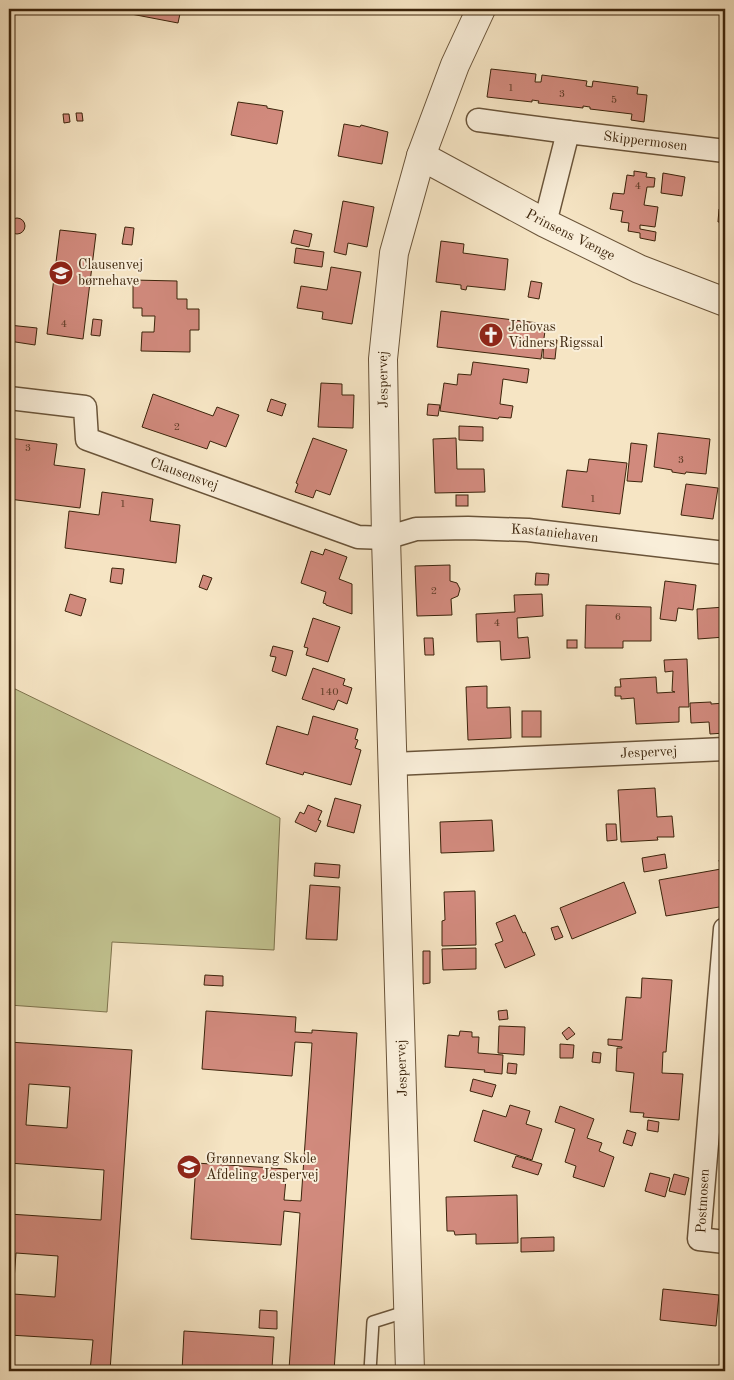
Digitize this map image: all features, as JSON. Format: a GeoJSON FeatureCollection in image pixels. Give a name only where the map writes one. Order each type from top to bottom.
{"type":"FeatureCollection","features":[{"type":"Feature","properties":{"kind":"street","name":"Jespervej"},"geometry":{"type":"LineString","coordinates":[[410,1371],[386,538],[383,358],[394,253],[421,156],[456,65],[481,9]]}},
{"type":"Feature","properties":{"kind":"street","name":"Skippermosen"},"geometry":{"type":"LineString","coordinates":[[478,120],[725,151]]}},
{"type":"Feature","properties":{"kind":"street"},"geometry":{"type":"LineString","coordinates":[[545,222],[568,132]]}},
{"type":"Feature","properties":{"kind":"street","name":"Prinsens Vænge"},"geometry":{"type":"LineString","coordinates":[[421,156],[545,222],[639,269],[725,302]]}},
{"type":"Feature","properties":{"kind":"street","name":"Clausensvej"},"geometry":{"type":"LineString","coordinates":[[9,398],[85,407],[88,438],[358,537],[386,538]]}},
{"type":"Feature","properties":{"kind":"street","name":"Kastaniehaven"},"geometry":{"type":"LineString","coordinates":[[386,538],[416,529],[528,530],[725,552]]}},
{"type":"Feature","properties":{"kind":"street","name":"Jespervej"},"geometry":{"type":"LineString","coordinates":[[393,764],[725,749]]}},
{"type":"Feature","properties":{"kind":"street","name":"Postmosen"},"geometry":{"type":"LineString","coordinates":[[725,929],[699,1239],[725,1242]]}},
{"type":"Feature","properties":{"kind":"lane"},"geometry":{"type":"LineString","coordinates":[[370,1371],[374,1322],[408,1312]]}},
{"type":"Feature","properties":{"kind":"green space"},"geometry":{"type":"Polygon","coordinates":[[[9,686],[280,818],[274,950],[112,942],[107,1012],[9,1005],[9,686]]]}},
{"type":"Feature","properties":{"kind":"building"},"geometry":{"type":"Polygon","coordinates":[[[105,9],[181,9],[178,23],[105,9]]]}},
{"type":"Feature","properties":{"kind":"building"},"geometry":{"type":"Polygon","coordinates":[[[491,69],[536,74],[535,82],[541,82],[542,75],[587,81],[586,86],[592,87],[593,81],[638,87],[637,94],[647,95],[644,122],[631,120],[632,114],[590,109],[590,107],[583,106],[583,108],[538,103],[539,101],[532,100],[532,102],[487,97],[491,69]]]}},
{"type":"Feature","properties":{"kind":"building"},"geometry":{"type":"Polygon","coordinates":[[[238,102],[267,106],[267,108],[283,111],[277,144],[231,135],[238,102]]]}},
{"type":"Feature","properties":{"kind":"building"},"geometry":{"type":"Polygon","coordinates":[[[76,113],[82,113],[83,121],[77,121],[76,113]]]}},
{"type":"Feature","properties":{"kind":"building"},"geometry":{"type":"Polygon","coordinates":[[[63,114],[69,114],[70,122],[64,123],[63,114]]]}},
{"type":"Feature","properties":{"kind":"building"},"geometry":{"type":"Polygon","coordinates":[[[344,124],[360,127],[361,125],[388,132],[382,164],[338,156],[344,124]]]}},
{"type":"Feature","properties":{"kind":"building"},"geometry":{"type":"Polygon","coordinates":[[[634,171],[647,173],[646,177],[655,178],[654,187],[647,187],[644,205],[658,207],[655,227],[640,225],[640,229],[656,232],[655,241],[640,238],[640,233],[628,231],[629,223],[621,222],[623,211],[610,209],[613,193],[624,194],[627,175],[634,176],[634,171]]]}},
{"type":"Feature","properties":{"kind":"building"},"geometry":{"type":"Polygon","coordinates":[[[663,173],[685,177],[682,196],[661,193],[663,173]]]}},
{"type":"Feature","properties":{"kind":"building"},"geometry":{"type":"Polygon","coordinates":[[[343,201],[374,207],[367,247],[348,243],[346,255],[334,252],[343,201]]]}},
{"type":"Feature","properties":{"kind":"building"},"geometry":{"type":"Polygon","coordinates":[[[719,209],[725,209],[725,222],[718,222],[719,209]]]}},
{"type":"Feature","properties":{"kind":"building"},"geometry":{"type":"Polygon","coordinates":[[[17,218],[25,226],[17,234],[9,226],[17,218]]]}},
{"type":"Feature","properties":{"kind":"building"},"geometry":{"type":"Polygon","coordinates":[[[125,227],[134,228],[132,245],[122,244],[125,227]]]}},
{"type":"Feature","properties":{"kind":"building"},"geometry":{"type":"Polygon","coordinates":[[[60,230],[96,234],[83,339],[47,334],[60,230]]]}},
{"type":"Feature","properties":{"kind":"building"},"geometry":{"type":"Polygon","coordinates":[[[294,230],[312,234],[309,247],[291,243],[294,230]]]}},
{"type":"Feature","properties":{"kind":"building"},"geometry":{"type":"Polygon","coordinates":[[[441,241],[464,244],[463,253],[508,259],[505,290],[467,286],[466,290],[461,289],[461,285],[436,282],[441,241]]]}},
{"type":"Feature","properties":{"kind":"building"},"geometry":{"type":"Polygon","coordinates":[[[296,248],[324,252],[322,267],[294,263],[296,248]]]}},
{"type":"Feature","properties":{"kind":"building"},"geometry":{"type":"Polygon","coordinates":[[[331,267],[361,272],[352,324],[322,319],[323,312],[297,308],[301,286],[327,290],[331,267]]]}},
{"type":"Feature","properties":{"kind":"building"},"geometry":{"type":"Polygon","coordinates":[[[133,280],[177,281],[177,299],[187,299],[187,309],[199,309],[199,330],[190,330],[190,352],[141,351],[142,332],[154,332],[155,316],[142,316],[142,308],[133,308],[133,280]]]}},
{"type":"Feature","properties":{"kind":"building"},"geometry":{"type":"Polygon","coordinates":[[[531,281],[542,283],[539,299],[528,297],[531,281]]]}},
{"type":"Feature","properties":{"kind":"building","name":"Jehovas Vidners Rigssal"},"geometry":{"type":"Polygon","coordinates":[[[441,311],[546,324],[541,359],[437,347],[441,311]]]}},
{"type":"Feature","properties":{"kind":"building"},"geometry":{"type":"Polygon","coordinates":[[[93,319],[102,320],[100,336],[91,335],[93,319]]]}},
{"type":"Feature","properties":{"kind":"building"},"geometry":{"type":"Polygon","coordinates":[[[9,325],[37,328],[35,345],[9,341],[9,325]]]}},
{"type":"Feature","properties":{"kind":"building"},"geometry":{"type":"Polygon","coordinates":[[[544,339],[557,340],[555,359],[543,358],[544,339]]]}},
{"type":"Feature","properties":{"kind":"building"},"geometry":{"type":"Polygon","coordinates":[[[473,362],[529,369],[527,383],[503,379],[500,404],[513,406],[511,418],[499,417],[498,419],[440,411],[444,383],[457,385],[458,374],[471,375],[473,362]]]}},
{"type":"Feature","properties":{"kind":"building"},"geometry":{"type":"Polygon","coordinates":[[[321,383],[342,384],[342,395],[354,395],[353,428],[318,427],[321,383]]]}},
{"type":"Feature","properties":{"kind":"building"},"geometry":{"type":"Polygon","coordinates":[[[153,394],[213,416],[217,407],[239,415],[226,447],[210,441],[207,449],[142,427],[153,394]]]}},
{"type":"Feature","properties":{"kind":"building"},"geometry":{"type":"Polygon","coordinates":[[[271,399],[286,404],[282,416],[267,411],[271,399]]]}},
{"type":"Feature","properties":{"kind":"building"},"geometry":{"type":"Polygon","coordinates":[[[428,404],[440,405],[438,416],[427,415],[428,404]]]}},
{"type":"Feature","properties":{"kind":"building"},"geometry":{"type":"Polygon","coordinates":[[[459,426],[483,427],[483,441],[459,440],[459,426]]]}},
{"type":"Feature","properties":{"kind":"building"},"geometry":{"type":"Polygon","coordinates":[[[658,433],[710,439],[706,474],[686,472],[685,474],[654,467],[658,433]]]}},
{"type":"Feature","properties":{"kind":"building"},"geometry":{"type":"Polygon","coordinates":[[[9,438],[57,444],[54,465],[85,469],[80,508],[9,499],[9,438]]]}},
{"type":"Feature","properties":{"kind":"building"},"geometry":{"type":"Polygon","coordinates":[[[313,438],[347,450],[330,495],[316,490],[313,498],[295,492],[298,484],[296,483],[313,438]]]}},
{"type":"Feature","properties":{"kind":"building"},"geometry":{"type":"Polygon","coordinates":[[[456,438],[457,469],[484,469],[485,492],[435,493],[433,439],[456,438]]]}},
{"type":"Feature","properties":{"kind":"building"},"geometry":{"type":"Polygon","coordinates":[[[631,443],[647,445],[642,482],[627,481],[631,443]]]}},
{"type":"Feature","properties":{"kind":"building"},"geometry":{"type":"Polygon","coordinates":[[[589,459],[627,463],[620,514],[562,507],[567,470],[587,472],[589,459]]]}},
{"type":"Feature","properties":{"kind":"building"},"geometry":{"type":"Polygon","coordinates":[[[686,484],[718,488],[713,519],[681,515],[686,484]]]}},
{"type":"Feature","properties":{"kind":"building"},"geometry":{"type":"Polygon","coordinates":[[[102,492],[153,499],[150,521],[180,525],[176,563],[65,548],[69,511],[99,515],[102,492]]]}},
{"type":"Feature","properties":{"kind":"building"},"geometry":{"type":"Polygon","coordinates":[[[456,495],[468,495],[468,506],[456,506],[456,495]]]}},
{"type":"Feature","properties":{"kind":"building"},"geometry":{"type":"Polygon","coordinates":[[[325,549],[347,557],[339,579],[352,584],[352,614],[326,605],[323,603],[326,592],[301,583],[311,551],[323,555],[325,549]]]}},
{"type":"Feature","properties":{"kind":"building"},"geometry":{"type":"Polygon","coordinates":[[[450,565],[450,581],[457,583],[460,589],[458,596],[451,599],[452,615],[417,616],[415,566],[450,565]]]}},
{"type":"Feature","properties":{"kind":"building"},"geometry":{"type":"Polygon","coordinates":[[[112,568],[124,569],[122,584],[110,582],[112,568]]]}},
{"type":"Feature","properties":{"kind":"building"},"geometry":{"type":"Polygon","coordinates":[[[536,573],[549,574],[548,585],[535,585],[536,573]]]}},
{"type":"Feature","properties":{"kind":"building"},"geometry":{"type":"Polygon","coordinates":[[[203,575],[212,578],[207,590],[199,587],[203,575]]]}},
{"type":"Feature","properties":{"kind":"building"},"geometry":{"type":"Polygon","coordinates":[[[665,581],[696,585],[693,610],[678,608],[676,621],[660,619],[665,581]]]}},
{"type":"Feature","properties":{"kind":"building"},"geometry":{"type":"Polygon","coordinates":[[[70,594],[86,599],[81,616],[65,611],[70,594]]]}},
{"type":"Feature","properties":{"kind":"building"},"geometry":{"type":"Polygon","coordinates":[[[542,594],[543,616],[517,618],[518,638],[528,637],[530,658],[501,660],[500,641],[477,642],[476,614],[515,612],[514,595],[542,594]]]}},
{"type":"Feature","properties":{"kind":"building"},"geometry":{"type":"Polygon","coordinates":[[[586,605],[651,607],[651,641],[623,641],[623,648],[585,648],[586,605]]]}},
{"type":"Feature","properties":{"kind":"building"},"geometry":{"type":"Polygon","coordinates":[[[725,607],[725,637],[698,639],[697,609],[725,607]]]}},
{"type":"Feature","properties":{"kind":"building"},"geometry":{"type":"Polygon","coordinates":[[[313,618],[340,627],[328,662],[306,655],[308,648],[304,647],[313,618]]]}},
{"type":"Feature","properties":{"kind":"building"},"geometry":{"type":"Polygon","coordinates":[[[424,638],[433,638],[434,655],[425,655],[424,638]]]}},
{"type":"Feature","properties":{"kind":"building"},"geometry":{"type":"Polygon","coordinates":[[[567,640],[577,640],[577,648],[567,648],[567,640]]]}},
{"type":"Feature","properties":{"kind":"building"},"geometry":{"type":"Polygon","coordinates":[[[273,646],[293,651],[286,676],[272,671],[276,657],[270,656],[273,646]]]}},
{"type":"Feature","properties":{"kind":"building"},"geometry":{"type":"Polygon","coordinates":[[[687,659],[689,707],[679,707],[679,722],[636,724],[634,698],[621,699],[621,696],[615,696],[615,687],[621,687],[620,679],[656,677],[657,693],[675,692],[672,691],[673,671],[665,672],[664,660],[687,659]]]}},
{"type":"Feature","properties":{"kind":"building"},"geometry":{"type":"Polygon","coordinates":[[[313,668],[345,679],[343,685],[352,688],[347,704],[338,700],[334,710],[302,699],[313,668]]]}},
{"type":"Feature","properties":{"kind":"building"},"geometry":{"type":"Polygon","coordinates":[[[487,686],[487,708],[510,707],[511,738],[468,740],[466,687],[487,686]]]}},
{"type":"Feature","properties":{"kind":"building"},"geometry":{"type":"Polygon","coordinates":[[[711,702],[711,704],[725,703],[725,733],[710,734],[709,722],[691,723],[690,703],[711,702]]]}},
{"type":"Feature","properties":{"kind":"building"},"geometry":{"type":"Polygon","coordinates":[[[522,711],[541,711],[541,737],[522,737],[522,711]]]}},
{"type":"Feature","properties":{"kind":"building"},"geometry":{"type":"Polygon","coordinates":[[[313,716],[358,729],[355,739],[358,740],[355,748],[361,750],[351,785],[304,772],[303,775],[266,764],[277,726],[308,735],[313,716]]]}},
{"type":"Feature","properties":{"kind":"building"},"geometry":{"type":"Polygon","coordinates":[[[655,788],[657,817],[672,816],[674,837],[657,837],[658,840],[621,842],[618,790],[655,788]]]}},
{"type":"Feature","properties":{"kind":"building"},"geometry":{"type":"Polygon","coordinates":[[[335,798],[361,805],[354,833],[327,826],[335,798]]]}},
{"type":"Feature","properties":{"kind":"building"},"geometry":{"type":"Polygon","coordinates":[[[308,805],[322,811],[318,820],[321,821],[316,832],[295,822],[300,812],[304,814],[308,805]]]}},
{"type":"Feature","properties":{"kind":"building"},"geometry":{"type":"Polygon","coordinates":[[[492,820],[494,851],[441,853],[440,822],[492,820]]]}},
{"type":"Feature","properties":{"kind":"building"},"geometry":{"type":"Polygon","coordinates":[[[606,824],[616,824],[617,840],[607,841],[606,824]]]}},
{"type":"Feature","properties":{"kind":"building"},"geometry":{"type":"Polygon","coordinates":[[[665,854],[667,868],[644,872],[642,858],[665,854]]]}},
{"type":"Feature","properties":{"kind":"building"},"geometry":{"type":"Polygon","coordinates":[[[725,859],[725,906],[666,916],[659,880],[721,869],[719,860],[725,859]]]}},
{"type":"Feature","properties":{"kind":"building"},"geometry":{"type":"Polygon","coordinates":[[[315,863],[340,865],[339,878],[314,876],[315,863]]]}},
{"type":"Feature","properties":{"kind":"building"},"geometry":{"type":"Polygon","coordinates":[[[624,882],[636,913],[572,939],[560,908],[624,882]]]}},
{"type":"Feature","properties":{"kind":"building"},"geometry":{"type":"Polygon","coordinates":[[[310,885],[340,887],[337,940],[306,939],[310,885]]]}},
{"type":"Feature","properties":{"kind":"building"},"geometry":{"type":"Polygon","coordinates":[[[475,891],[476,945],[442,946],[442,921],[445,920],[444,892],[475,891]]]}},
{"type":"Feature","properties":{"kind":"building"},"geometry":{"type":"Polygon","coordinates":[[[515,915],[535,955],[505,968],[495,944],[503,941],[496,923],[515,915]]]}},
{"type":"Feature","properties":{"kind":"building"},"geometry":{"type":"Polygon","coordinates":[[[558,926],[563,937],[555,940],[551,928],[558,926]]]}},
{"type":"Feature","properties":{"kind":"building"},"geometry":{"type":"Polygon","coordinates":[[[476,948],[476,969],[443,970],[442,949],[476,948]]]}},
{"type":"Feature","properties":{"kind":"building"},"geometry":{"type":"Polygon","coordinates":[[[423,951],[430,951],[430,983],[423,984],[423,951]]]}},
{"type":"Feature","properties":{"kind":"building"},"geometry":{"type":"Polygon","coordinates":[[[205,975],[223,976],[223,986],[204,985],[205,975]]]}},
{"type":"Feature","properties":{"kind":"building"},"geometry":{"type":"Polygon","coordinates":[[[642,978],[672,980],[666,1052],[663,1052],[662,1073],[683,1074],[679,1120],[643,1117],[644,1113],[630,1112],[634,1073],[616,1071],[617,1048],[622,1047],[608,1045],[608,1039],[622,1040],[626,997],[641,998],[642,978]]]}},
{"type":"Feature","properties":{"kind":"building"},"geometry":{"type":"Polygon","coordinates":[[[507,1010],[508,1019],[499,1020],[498,1011],[507,1010]]]}},
{"type":"Feature","properties":{"kind":"building"},"geometry":{"type":"Polygon","coordinates":[[[206,1011],[296,1017],[295,1032],[312,1033],[312,1030],[357,1033],[334,1371],[182,1371],[184,1331],[274,1337],[272,1368],[289,1369],[300,1213],[284,1211],[281,1245],[191,1239],[196,1163],[287,1169],[284,1200],[301,1201],[312,1043],[295,1042],[292,1076],[202,1069],[206,1011]]]}},
{"type":"Feature","properties":{"kind":"building"},"geometry":{"type":"Polygon","coordinates":[[[499,1026],[525,1027],[524,1055],[498,1053],[499,1026]]]}},
{"type":"Feature","properties":{"kind":"building"},"geometry":{"type":"Polygon","coordinates":[[[569,1027],[575,1034],[567,1040],[562,1033],[569,1027]]]}},
{"type":"Feature","properties":{"kind":"building"},"geometry":{"type":"Polygon","coordinates":[[[460,1031],[472,1032],[472,1037],[479,1037],[478,1053],[503,1055],[502,1074],[484,1072],[485,1070],[445,1067],[448,1035],[459,1036],[460,1031]]]}},
{"type":"Feature","properties":{"kind":"building"},"geometry":{"type":"Polygon","coordinates":[[[9,1042],[132,1050],[110,1371],[90,1371],[93,1340],[9,1335],[9,1214],[101,1220],[104,1170],[9,1163],[9,1042]],[[29,1084],[26,1125],[67,1128],[70,1087],[29,1084]],[[16,1253],[13,1294],[55,1297],[58,1256],[16,1253]]]}},
{"type":"Feature","properties":{"kind":"building"},"geometry":{"type":"Polygon","coordinates":[[[560,1044],[574,1045],[573,1058],[560,1058],[560,1044]]]}},
{"type":"Feature","properties":{"kind":"building"},"geometry":{"type":"Polygon","coordinates":[[[593,1052],[601,1053],[600,1063],[592,1062],[593,1052]]]}},
{"type":"Feature","properties":{"kind":"building"},"geometry":{"type":"Polygon","coordinates":[[[508,1063],[517,1064],[516,1074],[507,1073],[508,1063]]]}},
{"type":"Feature","properties":{"kind":"building"},"geometry":{"type":"Polygon","coordinates":[[[473,1079],[496,1085],[492,1097],[470,1091],[473,1079]]]}},
{"type":"Feature","properties":{"kind":"building"},"geometry":{"type":"Polygon","coordinates":[[[510,1105],[530,1111],[526,1124],[542,1129],[532,1160],[474,1141],[483,1110],[506,1117],[510,1105]]]}},
{"type":"Feature","properties":{"kind":"building"},"geometry":{"type":"Polygon","coordinates":[[[560,1106],[594,1119],[587,1138],[602,1143],[599,1151],[614,1157],[604,1187],[573,1177],[576,1166],[565,1162],[575,1129],[555,1122],[560,1106]]]}},
{"type":"Feature","properties":{"kind":"building"},"geometry":{"type":"Polygon","coordinates":[[[648,1120],[659,1122],[658,1132],[647,1130],[648,1120]]]}},
{"type":"Feature","properties":{"kind":"building"},"geometry":{"type":"Polygon","coordinates":[[[627,1130],[636,1133],[632,1146],[623,1143],[627,1130]]]}},
{"type":"Feature","properties":{"kind":"building"},"geometry":{"type":"Polygon","coordinates":[[[516,1156],[542,1164],[538,1175],[512,1167],[516,1156]]]}},
{"type":"Feature","properties":{"kind":"building"},"geometry":{"type":"Polygon","coordinates":[[[650,1173],[670,1178],[665,1197],[645,1191],[650,1173]]]}},
{"type":"Feature","properties":{"kind":"building"},"geometry":{"type":"Polygon","coordinates":[[[674,1174],[689,1178],[685,1195],[669,1191],[674,1174]]]}},
{"type":"Feature","properties":{"kind":"building"},"geometry":{"type":"Polygon","coordinates":[[[517,1195],[518,1243],[476,1244],[476,1234],[455,1235],[454,1231],[447,1231],[446,1197],[517,1195]]]}},
{"type":"Feature","properties":{"kind":"building"},"geometry":{"type":"Polygon","coordinates":[[[554,1237],[554,1251],[521,1252],[521,1238],[554,1237]]]}},
{"type":"Feature","properties":{"kind":"building"},"geometry":{"type":"Polygon","coordinates":[[[663,1289],[719,1295],[716,1326],[660,1320],[663,1289]]]}},
{"type":"Feature","properties":{"kind":"building"},"geometry":{"type":"Polygon","coordinates":[[[260,1310],[277,1311],[277,1329],[259,1328],[260,1310]]]}},
{"type":"Feature","properties":{"kind":"place","name":"Clausenvej børnehave"},"geometry":{"type":"Point","coordinates":[61,273]}},
{"type":"Feature","properties":{"kind":"place","name":"Jehovas Vidners Rigssal"},"geometry":{"type":"Point","coordinates":[491,335]}},
{"type":"Feature","properties":{"kind":"place","name":"Grønnevang Skole Afdeling Jespervej"},"geometry":{"type":"Point","coordinates":[189,1167]}}]}
